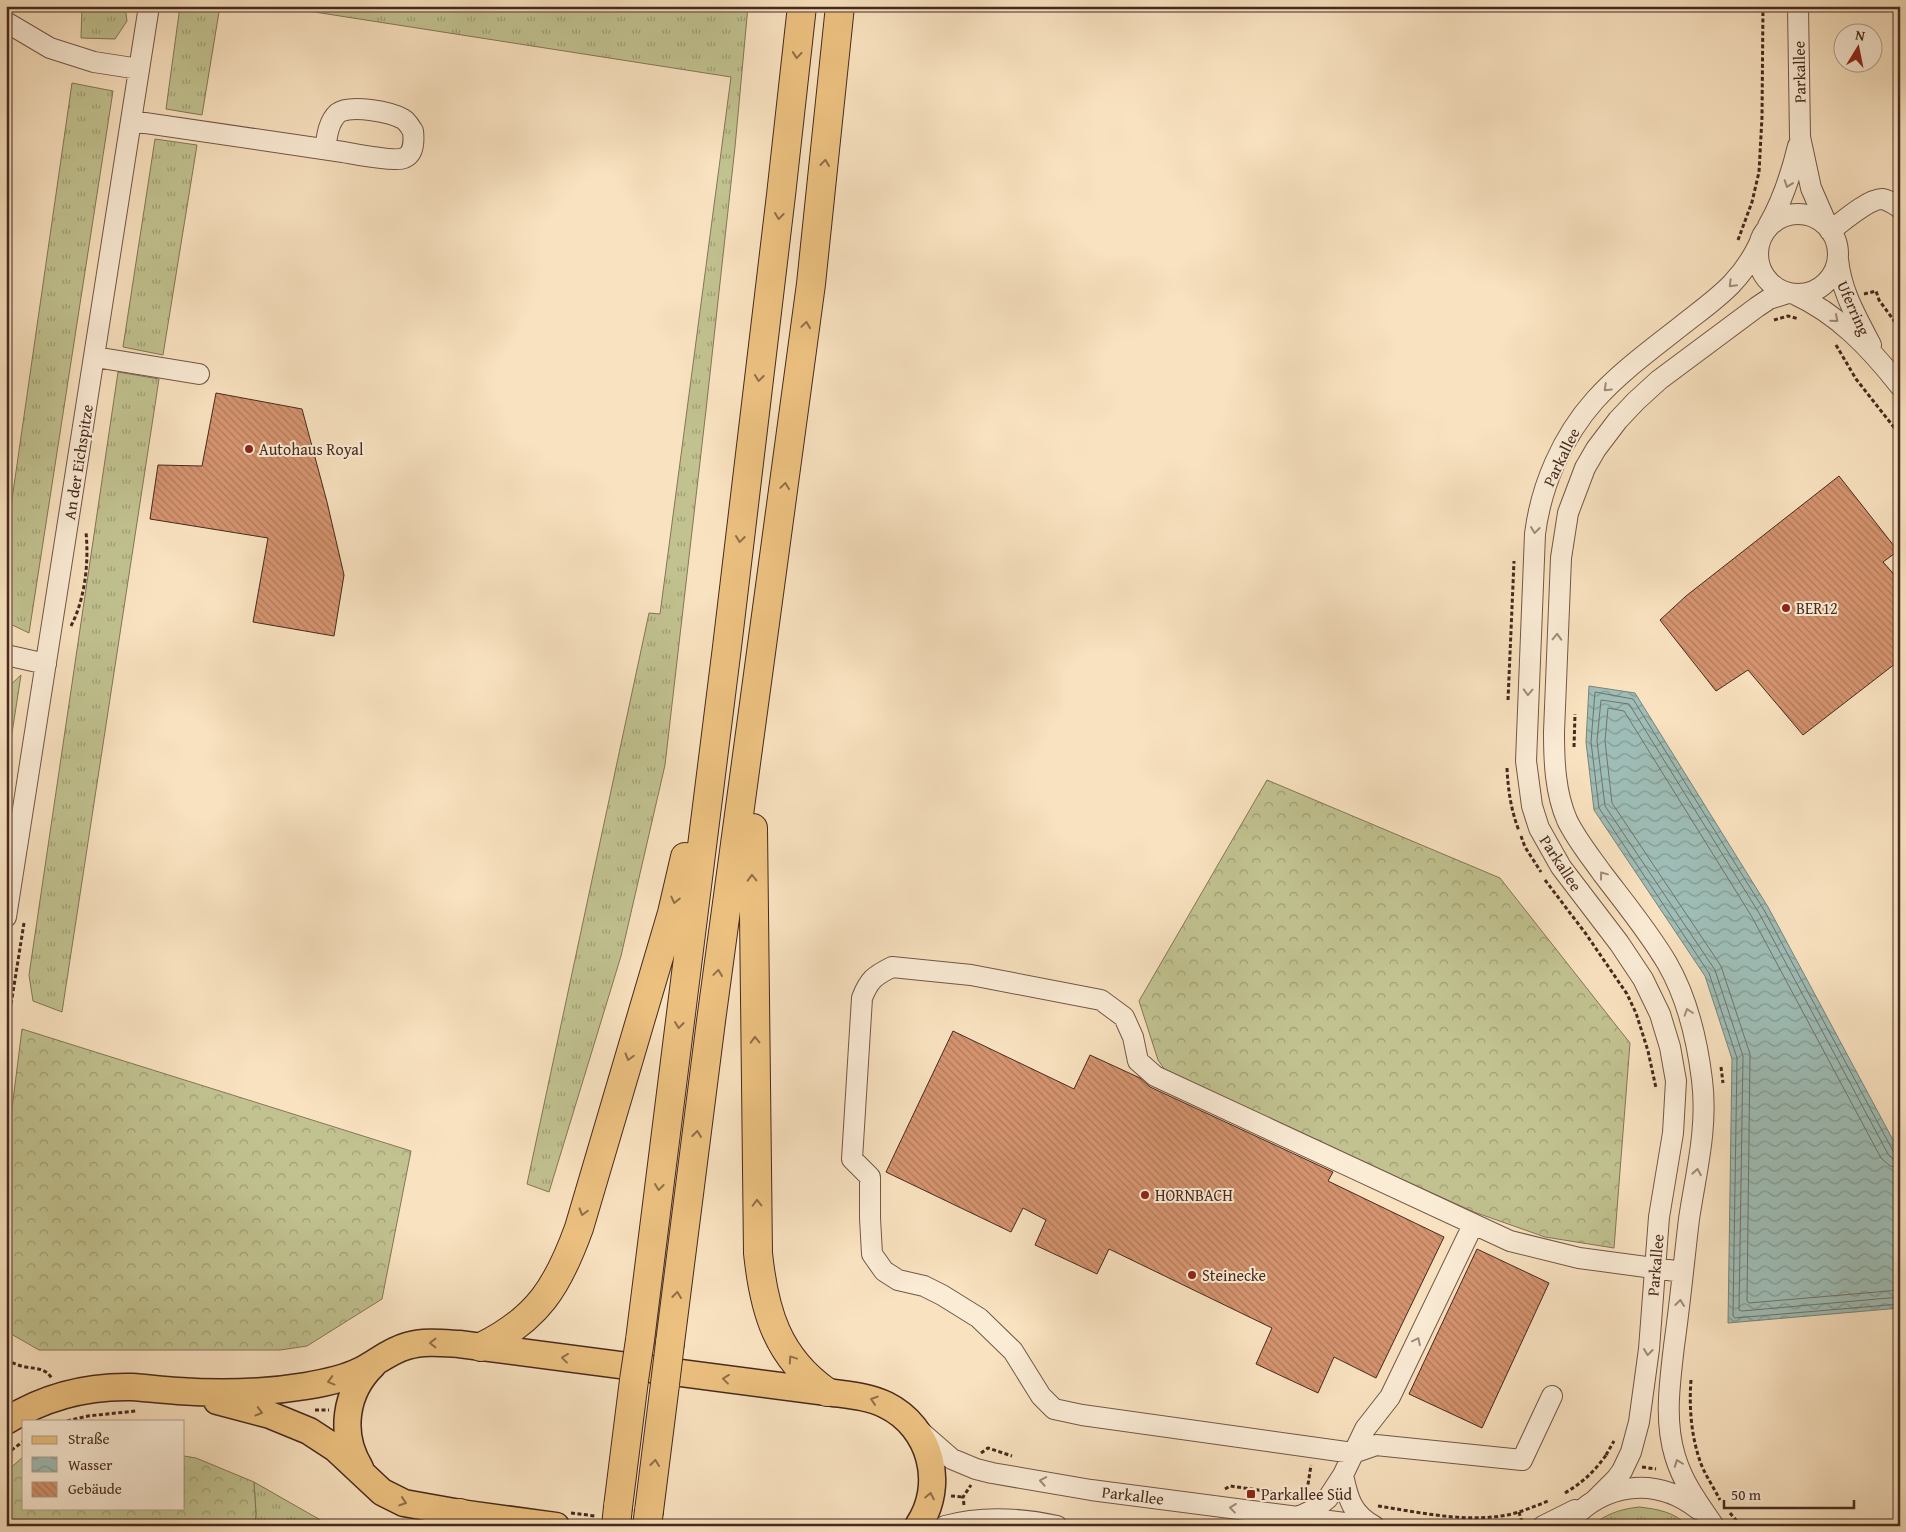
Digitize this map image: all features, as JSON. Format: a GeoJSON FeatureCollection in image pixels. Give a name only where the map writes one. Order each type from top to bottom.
{"type":"FeatureCollection","features":[{"type":"Feature","properties":{"kind":"highway"},"geometry":{"type":"LineString","coordinates":[[610,1516],[640,1340],[782,195],[802,6]]}},
{"type":"Feature","properties":{"kind":"highway"},"geometry":{"type":"LineString","coordinates":[[648,1519],[712,1011],[811,284],[823,185],[840,6]]}},
{"type":"Feature","properties":{"kind":"highway"},"geometry":{"type":"LineString","coordinates":[[771,586],[752,855],[758,1253],[765,1301],[783,1345],[799,1369],[826,1392]]}},
{"type":"Feature","properties":{"kind":"highway"},"geometry":{"type":"LineString","coordinates":[[481,1347],[504,1336],[517,1327],[535,1309],[559,1276],[579,1228],[672,913],[692,826],[727,647]]}},
{"type":"Feature","properties":{"kind":"main road"},"geometry":{"type":"LineString","coordinates":[[6,1421],[36,1405],[95,1388],[240,1392],[306,1386],[346,1376],[405,1346],[420,1343],[459,1344],[826,1392],[877,1401],[900,1413],[913,1426],[928,1453],[933,1478],[929,1505],[918,1526]]}},
{"type":"Feature","properties":{"kind":"main road"},"geometry":{"type":"LineString","coordinates":[[364,1475],[357,1464],[349,1442],[348,1413],[357,1385],[376,1362]]}},
{"type":"Feature","properties":{"kind":"main road"},"geometry":{"type":"LineString","coordinates":[[178,1391],[270,1415],[309,1431],[335,1448],[382,1492],[404,1503],[467,1520],[561,1519]]}},
{"type":"Feature","properties":{"kind":"street","name":"An der Eichspitze"},"geometry":{"type":"LineString","coordinates":[[6,917],[149,6]]}},
{"type":"Feature","properties":{"kind":"street","name":"Parkallee"},"geometry":{"type":"LineString","coordinates":[[1717,1519],[1690,1492],[1678,1467],[1670,1436],[1668,1406],[1689,1220],[1704,1130],[1698,1047],[1685,1001],[1668,964],[1643,927],[1588,855],[1568,820],[1561,800],[1554,756],[1554,732],[1561,558],[1568,513],[1576,489],[1596,449],[1618,420],[1636,401],[1659,380],[1769,299],[1809,292],[1823,285],[1833,273],[1838,259],[1836,244],[1811,188],[1800,137],[1798,6]]}},
{"type":"Feature","properties":{"kind":"street"},"geometry":{"type":"LineString","coordinates":[[6,22],[50,48],[94,62],[139,69]]}},
{"type":"Feature","properties":{"kind":"street"},"geometry":{"type":"LineString","coordinates":[[131,121],[324,149]]}},
{"type":"Feature","properties":{"kind":"street","name":"Parkallee"},"geometry":{"type":"LineString","coordinates":[[1566,1526],[1575,1514],[1616,1479],[1626,1464],[1635,1440],[1649,1349],[1661,1201],[1673,1133],[1676,1081],[1670,1047],[1660,1014],[1643,979],[1619,944],[1560,868],[1539,828],[1532,806],[1526,761],[1535,534],[1538,510],[1554,466],[1566,441],[1595,400],[1632,364],[1730,286],[1744,271],[1786,191],[1800,137]]}},
{"type":"Feature","properties":{"kind":"street"},"geometry":{"type":"LineString","coordinates":[[1829,229],[1871,202],[1881,199],[1890,201],[1900,208]]}},
{"type":"Feature","properties":{"kind":"street","name":"Parkallee"},"geometry":{"type":"LineString","coordinates":[[1762,237],[1776,220],[1792,214],[1808,215],[1829,229]]}},
{"type":"Feature","properties":{"kind":"street"},"geometry":{"type":"LineString","coordinates":[[1762,237],[1758,260],[1763,274],[1774,286],[1791,294]]}},
{"type":"Feature","properties":{"kind":"street","name":"Uferring"},"geometry":{"type":"LineString","coordinates":[[1838,259],[1842,286],[1846,298],[1876,356]]}},
{"type":"Feature","properties":{"kind":"street","name":"Uferring"},"geometry":{"type":"LineString","coordinates":[[1791,294],[1825,310],[1876,356],[1900,386]]}},
{"type":"Feature","properties":{"kind":"street"},"geometry":{"type":"LineString","coordinates":[[94,357],[199,374]]}},
{"type":"Feature","properties":{"kind":"street"},"geometry":{"type":"LineString","coordinates":[[6,655],[46,664]]}},
{"type":"Feature","properties":{"kind":"street"},"geometry":{"type":"LineString","coordinates":[[1552,1396],[1522,1460],[1376,1445],[1353,1453],[1082,1415],[1054,1409],[1041,1396],[1012,1351],[979,1318],[924,1286],[898,1280],[884,1271],[872,1254],[870,1177],[852,1159],[862,998],[868,982],[881,972],[892,967],[971,975],[1100,1000],[1124,1017],[1133,1036],[1138,1061],[1155,1076],[1340,1161],[1473,1225],[1510,1242],[1579,1258],[1683,1272]]}},
{"type":"Feature","properties":{"kind":"street"},"geometry":{"type":"LineString","coordinates":[[1298,1517],[1315,1509],[1328,1498],[1343,1475],[1365,1430],[1390,1397],[1473,1225]]}},
{"type":"Feature","properties":{"kind":"street","name":"Parkallee"},"geometry":{"type":"LineString","coordinates":[[913,1426],[946,1455],[976,1469],[1091,1490],[1368,1526]]}},
{"type":"Feature","properties":{"kind":"street"},"geometry":{"type":"LineString","coordinates":[[1343,1475],[1350,1502],[1362,1519],[1374,1526]]}},
{"type":"Feature","properties":{"kind":"street","name":"Parkallee"},"geometry":{"type":"LineString","coordinates":[[1543,1526],[1591,1502],[1621,1490],[1649,1488],[1683,1499],[1717,1519]]}},
{"type":"Feature","properties":{"kind":"street"},"geometry":{"type":"LineString","coordinates":[[945,1526],[966,1521],[1007,1520],[1057,1526]]}},
{"type":"Feature","properties":{"kind":"path"},"geometry":{"type":"LineString","coordinates":[[1736,245],[1752,202],[1759,172],[1762,117],[1763,6]]}},
{"type":"Feature","properties":{"kind":"path"},"geometry":{"type":"LineString","coordinates":[[1831,338],[1856,379],[1900,435]]}},
{"type":"Feature","properties":{"kind":"path"},"geometry":{"type":"LineString","coordinates":[[1574,750],[1575,712]]}},
{"type":"Feature","properties":{"kind":"path"},"geometry":{"type":"LineString","coordinates":[[1719,1059],[1722,1085]]}},
{"type":"Feature","properties":{"kind":"path"},"geometry":{"type":"LineString","coordinates":[[6,1360],[26,1367],[47,1371],[54,1382]]}},
{"type":"Feature","properties":{"kind":"path"},"geometry":{"type":"LineString","coordinates":[[1691,1372],[1690,1399],[1693,1436],[1699,1460],[1722,1502]]}},
{"type":"Feature","properties":{"kind":"path"},"geometry":{"type":"LineString","coordinates":[[72,1420],[104,1413],[143,1410]]}},
{"type":"Feature","properties":{"kind":"path"},"geometry":{"type":"LineString","coordinates":[[6,1454],[22,1442]]}},
{"type":"Feature","properties":{"kind":"path"},"geometry":{"type":"LineString","coordinates":[[1220,1491],[1230,1486],[1306,1497],[1313,1448]]}},
{"type":"Feature","properties":{"kind":"path"},"geometry":{"type":"LineString","coordinates":[[1559,1496],[1591,1474],[1606,1455],[1626,1464],[1665,1471],[1699,1460]]}},
{"type":"Feature","properties":{"kind":"path"},"geometry":{"type":"LineString","coordinates":[[966,1521],[962,1497],[971,1486],[976,1469]]}},
{"type":"Feature","properties":{"kind":"path"},"geometry":{"type":"LineString","coordinates":[[1350,1502],[1461,1517],[1500,1516],[1520,1512],[1551,1500]]}},
{"type":"Feature","properties":{"kind":"path"},"geometry":{"type":"LineString","coordinates":[[1520,1512],[1523,1526]]}},
{"type":"Feature","properties":{"kind":"path"},"geometry":{"type":"LineString","coordinates":[[561,1519],[610,1516]]}},
{"type":"Feature","properties":{"kind":"path"},"geometry":{"type":"LineString","coordinates":[[1717,1519],[1741,1526]]}},
{"type":"Feature","properties":{"kind":"green space"},"geometry":{"type":"Polygon","coordinates":[[[82,6],[125,6],[127,21],[115,39],[81,38],[82,6]]]}},
{"type":"Feature","properties":{"kind":"green space"},"geometry":{"type":"Polygon","coordinates":[[[180,6],[220,6],[202,115],[166,109],[180,6]]]}},
{"type":"Feature","properties":{"kind":"green space"},"geometry":{"type":"Polygon","coordinates":[[[276,6],[748,6],[735,147],[665,765],[621,956],[549,1192],[527,1184],[649,613],[660,614],[731,77],[276,6]]]}},
{"type":"Feature","properties":{"kind":"green space"},"geometry":{"type":"Polygon","coordinates":[[[72,83],[113,91],[29,633],[6,622],[6,541],[72,83]]]}},
{"type":"Feature","properties":{"kind":"green space"},"geometry":{"type":"Polygon","coordinates":[[[155,139],[197,145],[163,355],[123,347],[155,139]]]}},
{"type":"Feature","properties":{"kind":"green space"},"geometry":{"type":"Polygon","coordinates":[[[118,372],[159,379],[62,1012],[33,1001],[29,975],[118,372]]]}},
{"type":"Feature","properties":{"kind":"green space"},"geometry":{"type":"Polygon","coordinates":[[[21,675],[6,772],[6,689],[21,675]]]}},
{"type":"Feature","properties":{"kind":"green space"},"geometry":{"type":"Polygon","coordinates":[[[1267,780],[1500,878],[1630,1043],[1614,1248],[1545,1237],[1474,1212],[1167,1073],[1158,1060],[1139,1001],[1267,780]]]}},
{"type":"Feature","properties":{"kind":"green space"},"geometry":{"type":"Polygon","coordinates":[[[22,1029],[411,1151],[382,1299],[307,1346],[280,1350],[39,1350],[6,1331],[6,1156],[22,1029]]]}},
{"type":"Feature","properties":{"kind":"green space"},"geometry":{"type":"Polygon","coordinates":[[[185,1456],[196,1458],[254,1482],[255,1526],[6,1526],[6,1472],[22,1458],[22,1510],[185,1510],[185,1456]]]}},
{"type":"Feature","properties":{"kind":"green space"},"geometry":{"type":"Polygon","coordinates":[[[254,1482],[331,1526],[255,1526],[254,1482]]]}},
{"type":"Feature","properties":{"kind":"green space"},"geometry":{"type":"Polygon","coordinates":[[[1639,1507],[1672,1514],[1688,1526],[1592,1526],[1602,1518],[1614,1513],[1639,1507]]]}},
{"type":"Feature","properties":{"kind":"water"},"geometry":{"type":"Polygon","coordinates":[[[1589,686],[1635,693],[1768,907],[1900,1153],[1900,1308],[1728,1323],[1732,1059],[1705,976],[1594,810],[1586,742],[1589,686]]]}},
{"type":"Feature","properties":{"kind":"building"},"geometry":{"type":"Polygon","coordinates":[[[216,393],[302,409],[344,575],[334,636],[253,622],[268,538],[150,519],[158,465],[202,466],[216,393]]]}},
{"type":"Feature","properties":{"kind":"building","name":"BER12"},"geometry":{"type":"Polygon","coordinates":[[[1839,476],[1898,551],[1883,562],[1900,581],[1900,660],[1803,735],[1748,670],[1716,691],[1660,620],[1686,596],[1839,476]]]}},
{"type":"Feature","properties":{"kind":"building","name":"HORNBACH"},"geometry":{"type":"Polygon","coordinates":[[[953,1031],[1074,1089],[1090,1055],[1140,1078],[1150,1087],[1333,1172],[1328,1181],[1444,1237],[1376,1378],[1334,1357],[1318,1393],[1256,1364],[1272,1328],[1109,1249],[1097,1274],[1035,1245],[1046,1220],[1023,1208],[1011,1232],[886,1172],[953,1031]]]}},
{"type":"Feature","properties":{"kind":"building"},"geometry":{"type":"Polygon","coordinates":[[[1477,1249],[1549,1283],[1482,1428],[1409,1394],[1477,1249]]]}},
{"type":"Feature","properties":{"kind":"place","name":"Autohaus Royal"},"geometry":{"type":"Point","coordinates":[249,449]}},
{"type":"Feature","properties":{"kind":"place","name":"BER12"},"geometry":{"type":"Point","coordinates":[1786,608]}},
{"type":"Feature","properties":{"kind":"place","name":"HORNBACH"},"geometry":{"type":"Point","coordinates":[1145,1195]}},
{"type":"Feature","properties":{"kind":"place","name":"Steinecke"},"geometry":{"type":"Point","coordinates":[1192,1275]}},
{"type":"Feature","properties":{"kind":"place","name":"Parkallee Süd"},"geometry":{"type":"Point","coordinates":[1251,1494]}}]}
